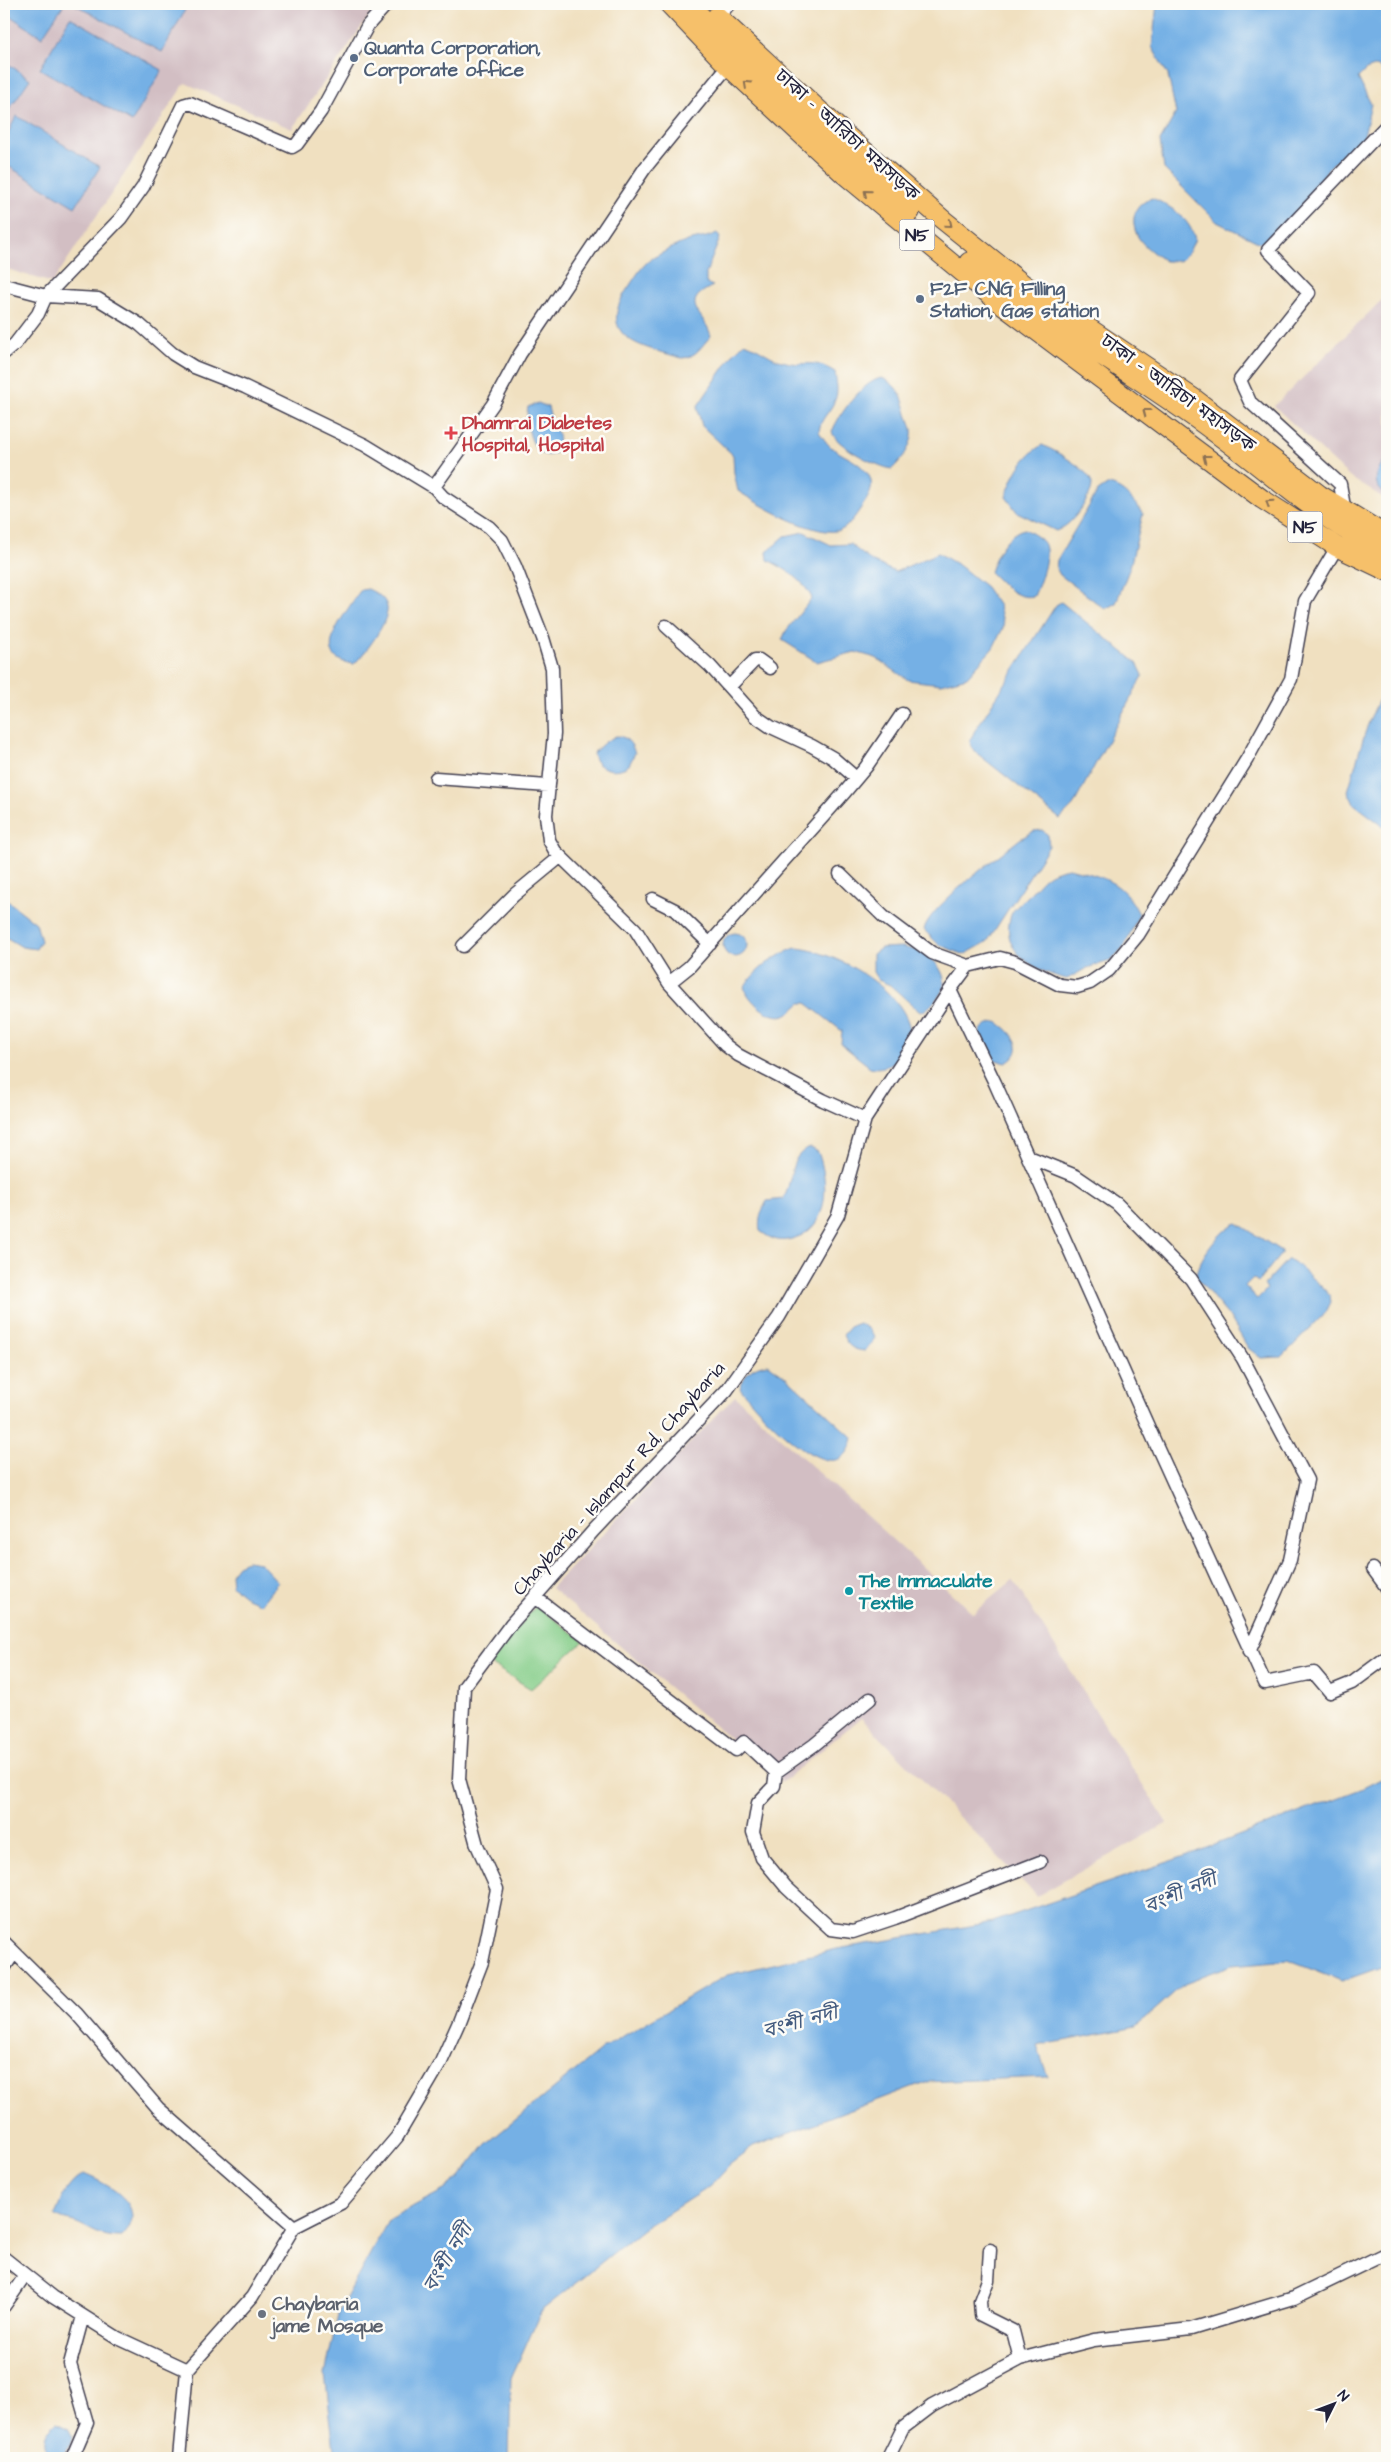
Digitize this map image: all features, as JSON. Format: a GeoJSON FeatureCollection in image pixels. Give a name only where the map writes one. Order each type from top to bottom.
{"type":"FeatureCollection","features":[{"type":"Feature","properties":{"kind":"highway","name":"N5"},"geometry":{"type":"LineString","coordinates":[[669,4],[728,66],[845,175],[1002,305],[1186,441],[1227,474],[1337,547],[1387,571]]}},
{"type":"Feature","properties":{"kind":"highway","name":"N5"},"geometry":{"type":"LineString","coordinates":[[689,4],[753,69],[857,167],[980,271],[1042,317],[1191,406],[1264,471],[1312,508],[1368,544],[1387,553]]}},
{"type":"Feature","properties":{"kind":"highway","name":"ঢাকা - আরিচা মহাসড়ক"},"geometry":{"type":"LineString","coordinates":[[706,4],[724,11],[846,135],[942,219],[1016,278],[1191,406],[1284,468],[1345,512],[1387,536]]}},
{"type":"Feature","properties":{"kind":"street"},"geometry":{"type":"LineString","coordinates":[[4,354],[15,344],[38,314],[46,296],[126,210],[143,187],[183,105],[190,103],[292,147],[298,144],[321,111],[368,25],[387,4]]}},
{"type":"Feature","properties":{"kind":"street"},"geometry":{"type":"LineString","coordinates":[[434,487],[493,404],[520,354],[645,168],[728,66]]}},
{"type":"Feature","properties":{"kind":"street"},"geometry":{"type":"LineString","coordinates":[[1345,512],[1340,484],[1250,402],[1240,380],[1309,293],[1268,250],[1387,125]]}},
{"type":"Feature","properties":{"kind":"street"},"geometry":{"type":"LineString","coordinates":[[4,285],[46,296],[98,299],[139,324],[174,354],[194,367],[245,387],[365,445],[434,487],[443,497],[490,527],[502,540],[515,566],[552,668],[554,734],[546,815],[549,840],[560,857],[635,929],[669,983],[725,1045],[738,1055],[823,1100],[865,1119]]}},
{"type":"Feature","properties":{"kind":"street"},"geometry":{"type":"LineString","coordinates":[[840,874],[904,934],[932,952],[968,966],[1000,958],[1015,962],[1060,985],[1077,988],[1090,983],[1109,970],[1138,935],[1247,759],[1291,679],[1305,601],[1337,547]]}},
{"type":"Feature","properties":{"kind":"street"},"geometry":{"type":"LineString","coordinates":[[666,626],[710,666],[760,720],[833,758],[856,778]]}},
{"type":"Feature","properties":{"kind":"street"},"geometry":{"type":"LineString","coordinates":[[729,687],[755,660],[759,660],[770,668]]}},
{"type":"Feature","properties":{"kind":"street"},"geometry":{"type":"LineString","coordinates":[[669,983],[689,967],[710,944],[856,778],[902,714]]}},
{"type":"Feature","properties":{"kind":"street"},"geometry":{"type":"LineString","coordinates":[[436,778],[548,786]]}},
{"type":"Feature","properties":{"kind":"street"},"geometry":{"type":"LineString","coordinates":[[463,946],[514,895],[560,857]]}},
{"type":"Feature","properties":{"kind":"street"},"geometry":{"type":"LineString","coordinates":[[653,898],[675,910],[710,944]]}},
{"type":"Feature","properties":{"kind":"street","name":"Chaybaria - Islampur Rd, Chaybaria"},"geometry":{"type":"LineString","coordinates":[[294,2227],[341,2203],[397,2137],[441,2062],[482,1962],[497,1889],[477,1845],[459,1779],[464,1687],[511,1624],[594,1530],[727,1390],[779,1317],[838,1215],[865,1119],[950,990],[968,966]]}},
{"type":"Feature","properties":{"kind":"street"},"geometry":{"type":"LineString","coordinates":[[950,990],[1029,1157],[1249,1652],[1265,1683],[1314,1673],[1330,1692],[1352,1683],[1387,1657]]}},
{"type":"Feature","properties":{"kind":"street"},"geometry":{"type":"LineString","coordinates":[[1029,1157],[1076,1176],[1117,1204],[1191,1279],[1243,1359],[1307,1480],[1290,1560],[1249,1652]]}},
{"type":"Feature","properties":{"kind":"street"},"geometry":{"type":"LineString","coordinates":[[1373,1569],[1387,1588]]}},
{"type":"Feature","properties":{"kind":"street"},"geometry":{"type":"LineString","coordinates":[[535,1598],[736,1750],[744,1742],[776,1772]]}},
{"type":"Feature","properties":{"kind":"street"},"geometry":{"type":"LineString","coordinates":[[870,1698],[814,1745],[776,1772],[774,1786],[758,1803],[753,1832],[762,1858],[786,1887],[831,1929],[853,1932],[1040,1862]]}},
{"type":"Feature","properties":{"kind":"street"},"geometry":{"type":"LineString","coordinates":[[4,1942],[76,2013],[158,2108],[294,2227],[252,2297],[186,2370],[179,2458]]}},
{"type":"Feature","properties":{"kind":"street"},"geometry":{"type":"LineString","coordinates":[[4,1968],[14,1953]]}},
{"type":"Feature","properties":{"kind":"street"},"geometry":{"type":"LineString","coordinates":[[990,2250],[988,2280],[980,2301],[981,2315],[1013,2331],[1020,2359]]}},
{"type":"Feature","properties":{"kind":"street"},"geometry":{"type":"LineString","coordinates":[[888,2458],[903,2428],[932,2406],[1020,2359],[1094,2340],[1191,2329],[1294,2298],[1387,2253]]}},
{"type":"Feature","properties":{"kind":"street"},"geometry":{"type":"LineString","coordinates":[[4,2258],[53,2297],[118,2338],[186,2370]]}},
{"type":"Feature","properties":{"kind":"street"},"geometry":{"type":"LineString","coordinates":[[4,2306],[26,2276]]}},
{"type":"Feature","properties":{"kind":"street"},"geometry":{"type":"LineString","coordinates":[[72,2458],[87,2423],[70,2364],[83,2316]]}},
{"type":"Feature","properties":{"kind":"shaded area"},"geometry":{"type":"Polygon","coordinates":[[[4,4],[377,4],[292,129],[185,83],[52,283],[4,268],[4,4]]]}},
{"type":"Feature","properties":{"kind":"shaded area"},"geometry":{"type":"Polygon","coordinates":[[[1387,295],[1387,500],[1351,478],[1274,406],[1387,295]]]}},
{"type":"Feature","properties":{"kind":"shaded area"},"geometry":{"type":"Polygon","coordinates":[[[735,1396],[973,1613],[1013,1580],[1167,1823],[1037,1896],[861,1718],[782,1782],[551,1588],[735,1396]]]}},
{"type":"Feature","properties":{"kind":"green space"},"geometry":{"type":"Polygon","coordinates":[[[536,1606],[584,1641],[531,1689],[487,1662],[536,1606]]]}},
{"type":"Feature","properties":{"kind":"water"},"geometry":{"type":"Polygon","coordinates":[[[4,4],[64,4],[42,37],[4,12],[4,4]]]}},
{"type":"Feature","properties":{"kind":"water"},"geometry":{"type":"Polygon","coordinates":[[[74,4],[175,4],[185,10],[162,52],[74,4]]]}},
{"type":"Feature","properties":{"kind":"water"},"geometry":{"type":"Polygon","coordinates":[[[1157,4],[1387,4],[1387,75],[1377,66],[1366,70],[1358,78],[1371,104],[1363,140],[1329,167],[1309,199],[1276,234],[1260,243],[1217,222],[1164,169],[1160,141],[1176,113],[1168,75],[1152,47],[1157,4]]]}},
{"type":"Feature","properties":{"kind":"water"},"geometry":{"type":"Polygon","coordinates":[[[70,17],[162,70],[132,122],[40,69],[70,17]]]}},
{"type":"Feature","properties":{"kind":"water"},"geometry":{"type":"Polygon","coordinates":[[[4,61],[30,79],[4,117],[4,61]]]}},
{"type":"Feature","properties":{"kind":"water"},"geometry":{"type":"Polygon","coordinates":[[[17,116],[100,167],[75,207],[8,166],[5,153],[6,140],[17,116]]]}},
{"type":"Feature","properties":{"kind":"water"},"geometry":{"type":"Polygon","coordinates":[[[1152,198],[1179,214],[1189,225],[1195,239],[1189,252],[1180,261],[1165,261],[1143,243],[1136,232],[1134,218],[1137,208],[1152,198]]]}},
{"type":"Feature","properties":{"kind":"water"},"geometry":{"type":"Polygon","coordinates":[[[717,233],[720,238],[706,273],[706,283],[713,286],[702,292],[695,303],[696,309],[711,336],[695,353],[682,358],[654,350],[629,339],[621,331],[617,321],[618,308],[626,291],[641,269],[653,258],[675,247],[688,241],[717,233]]]}},
{"type":"Feature","properties":{"kind":"water"},"geometry":{"type":"Polygon","coordinates":[[[744,343],[780,361],[821,365],[835,372],[836,397],[821,423],[819,432],[831,447],[864,469],[871,482],[870,494],[866,501],[852,521],[843,529],[833,531],[820,530],[805,526],[774,512],[738,491],[733,455],[702,426],[697,407],[734,353],[744,343]]]}},
{"type":"Feature","properties":{"kind":"water"},"geometry":{"type":"Polygon","coordinates":[[[882,378],[892,384],[901,395],[912,429],[909,446],[900,461],[892,469],[868,460],[849,449],[835,438],[832,432],[852,399],[867,385],[882,378]]]}},
{"type":"Feature","properties":{"kind":"water"},"geometry":{"type":"Polygon","coordinates":[[[538,403],[548,407],[559,440],[556,453],[548,455],[541,453],[536,448],[529,432],[527,423],[528,407],[538,403]]]}},
{"type":"Feature","properties":{"kind":"water"},"geometry":{"type":"Polygon","coordinates":[[[1042,445],[1079,467],[1092,484],[1090,494],[1081,509],[1073,519],[1056,531],[1017,512],[1006,497],[1011,482],[1019,468],[1029,455],[1042,445]]]}},
{"type":"Feature","properties":{"kind":"water"},"geometry":{"type":"Polygon","coordinates":[[[1387,456],[1387,495],[1378,486],[1376,477],[1387,456]]]}},
{"type":"Feature","properties":{"kind":"water"},"geometry":{"type":"Polygon","coordinates":[[[1107,485],[1123,491],[1143,514],[1130,567],[1116,603],[1105,609],[1060,575],[1056,568],[1057,560],[1098,491],[1107,485]]]}},
{"type":"Feature","properties":{"kind":"water"},"geometry":{"type":"Polygon","coordinates":[[[1025,529],[1038,537],[1046,548],[1044,570],[1039,585],[1034,596],[1027,597],[1010,590],[990,572],[995,559],[1007,540],[1025,529]]]}},
{"type":"Feature","properties":{"kind":"water"},"geometry":{"type":"Polygon","coordinates":[[[804,532],[831,545],[850,544],[871,561],[895,572],[938,553],[960,566],[986,587],[999,606],[1004,626],[993,648],[967,677],[941,684],[908,680],[876,658],[855,652],[817,662],[782,640],[786,631],[812,598],[799,580],[788,571],[768,560],[767,552],[785,536],[804,532]]]}},
{"type":"Feature","properties":{"kind":"water"},"geometry":{"type":"Polygon","coordinates":[[[368,589],[380,596],[386,604],[387,613],[385,621],[370,646],[354,664],[340,660],[333,654],[331,646],[333,636],[357,595],[361,590],[368,589]]]}},
{"type":"Feature","properties":{"kind":"water"},"geometry":{"type":"Polygon","coordinates":[[[1061,602],[1137,663],[1143,675],[1073,806],[1060,819],[974,751],[970,742],[974,732],[1056,605],[1061,602]]]}},
{"type":"Feature","properties":{"kind":"water"},"geometry":{"type":"Polygon","coordinates":[[[1387,686],[1387,829],[1354,804],[1348,791],[1368,724],[1387,686]]]}},
{"type":"Feature","properties":{"kind":"water"},"geometry":{"type":"Polygon","coordinates":[[[616,736],[623,737],[629,741],[635,753],[629,765],[624,768],[607,769],[598,763],[593,753],[605,742],[616,736]]]}},
{"type":"Feature","properties":{"kind":"water"},"geometry":{"type":"Polygon","coordinates":[[[1042,830],[1048,835],[1049,846],[987,942],[964,955],[938,944],[924,930],[928,920],[938,908],[966,882],[1020,839],[1034,831],[1042,830]]]}},
{"type":"Feature","properties":{"kind":"water"},"geometry":{"type":"Polygon","coordinates":[[[1069,868],[1092,874],[1119,887],[1133,903],[1139,914],[1124,947],[1110,961],[1087,968],[1067,979],[1044,971],[1023,958],[1015,950],[1010,940],[1008,928],[1014,910],[1042,880],[1050,874],[1069,868]]]}},
{"type":"Feature","properties":{"kind":"water"},"geometry":{"type":"Polygon","coordinates":[[[4,898],[36,923],[41,941],[36,949],[22,947],[4,936],[4,898]]]}},
{"type":"Feature","properties":{"kind":"water"},"geometry":{"type":"Polygon","coordinates":[[[735,933],[744,936],[747,945],[744,954],[735,957],[726,954],[723,945],[726,936],[735,933]]]}},
{"type":"Feature","properties":{"kind":"water"},"geometry":{"type":"Polygon","coordinates":[[[903,947],[922,952],[928,956],[938,966],[944,978],[942,991],[938,997],[928,1008],[920,1012],[890,985],[878,980],[873,972],[873,954],[881,948],[903,947]]]}},
{"type":"Feature","properties":{"kind":"water"},"geometry":{"type":"Polygon","coordinates":[[[796,948],[811,950],[847,964],[882,987],[896,1001],[905,1016],[910,1031],[907,1044],[898,1059],[883,1067],[870,1067],[841,1044],[842,1031],[806,1003],[801,1003],[787,1014],[779,1016],[766,1012],[750,998],[744,987],[754,975],[781,954],[796,948]]]}},
{"type":"Feature","properties":{"kind":"water"},"geometry":{"type":"Polygon","coordinates":[[[997,1022],[1008,1030],[1016,1041],[1016,1052],[1013,1058],[1006,1063],[989,1058],[978,1036],[985,1026],[997,1022]]]}},
{"type":"Feature","properties":{"kind":"water"},"geometry":{"type":"Polygon","coordinates":[[[811,1148],[818,1152],[824,1176],[824,1202],[821,1214],[815,1224],[795,1238],[780,1240],[768,1237],[760,1231],[759,1227],[763,1209],[767,1201],[783,1199],[794,1162],[803,1151],[811,1148]]]}},
{"type":"Feature","properties":{"kind":"water"},"geometry":{"type":"Polygon","coordinates":[[[1237,1223],[1281,1251],[1281,1254],[1258,1282],[1253,1278],[1245,1286],[1257,1299],[1267,1289],[1264,1285],[1288,1259],[1294,1262],[1330,1296],[1331,1302],[1326,1312],[1282,1357],[1261,1358],[1248,1348],[1231,1319],[1196,1277],[1200,1263],[1217,1238],[1237,1223]]]}},
{"type":"Feature","properties":{"kind":"water"},"geometry":{"type":"Polygon","coordinates":[[[859,1323],[869,1329],[875,1338],[865,1351],[851,1347],[843,1335],[851,1326],[859,1323]]]}},
{"type":"Feature","properties":{"kind":"water"},"geometry":{"type":"Polygon","coordinates":[[[768,1364],[785,1376],[853,1438],[845,1455],[832,1460],[816,1456],[798,1445],[763,1414],[740,1388],[744,1378],[750,1371],[758,1366],[768,1364]]]}},
{"type":"Feature","properties":{"kind":"water"},"geometry":{"type":"Polygon","coordinates":[[[247,1561],[260,1563],[278,1582],[261,1604],[247,1598],[232,1586],[231,1574],[238,1565],[247,1561]]]}},
{"type":"Feature","properties":{"kind":"water","name":"বংশী নদী"},"geometry":{"type":"Polygon","coordinates":[[[1387,1776],[1387,1965],[1342,1981],[1287,1960],[1232,1965],[1186,1982],[1136,2027],[1037,2046],[1048,2077],[925,2082],[753,2147],[729,2165],[710,2186],[643,2229],[541,2311],[511,2378],[509,2458],[335,2458],[325,2374],[339,2311],[389,2219],[444,2190],[459,2178],[486,2144],[603,2048],[727,1975],[837,1949],[993,1922],[1188,1855],[1361,1789],[1387,1776]]]}},
{"type":"Feature","properties":{"kind":"water"},"geometry":{"type":"Polygon","coordinates":[[[84,2174],[115,2191],[124,2198],[130,2207],[132,2216],[130,2226],[122,2237],[103,2235],[55,2215],[66,2192],[84,2174]]]}},
{"type":"Feature","properties":{"kind":"water"},"geometry":{"type":"Polygon","coordinates":[[[57,2423],[68,2428],[72,2436],[70,2446],[64,2454],[58,2456],[47,2451],[45,2442],[46,2435],[57,2423]]]}},
{"type":"Feature","properties":{"kind":"place","name":"Quanta Corporation, Corporate office"},"geometry":{"type":"Point","coordinates":[354,58]}},
{"type":"Feature","properties":{"kind":"place","name":"F2F CNG Filling Station, Gas station"},"geometry":{"type":"Point","coordinates":[920,299]}},
{"type":"Feature","properties":{"kind":"place","name":"Dhamrai Diabetes Hospital, Hospital"},"geometry":{"type":"Point","coordinates":[451,433]}},
{"type":"Feature","properties":{"kind":"place","name":"The Immaculate Textile"},"geometry":{"type":"Point","coordinates":[849,1591]}},
{"type":"Feature","properties":{"kind":"place","name":"Chaybaria jame Mosque"},"geometry":{"type":"Point","coordinates":[262,2314]}}]}
